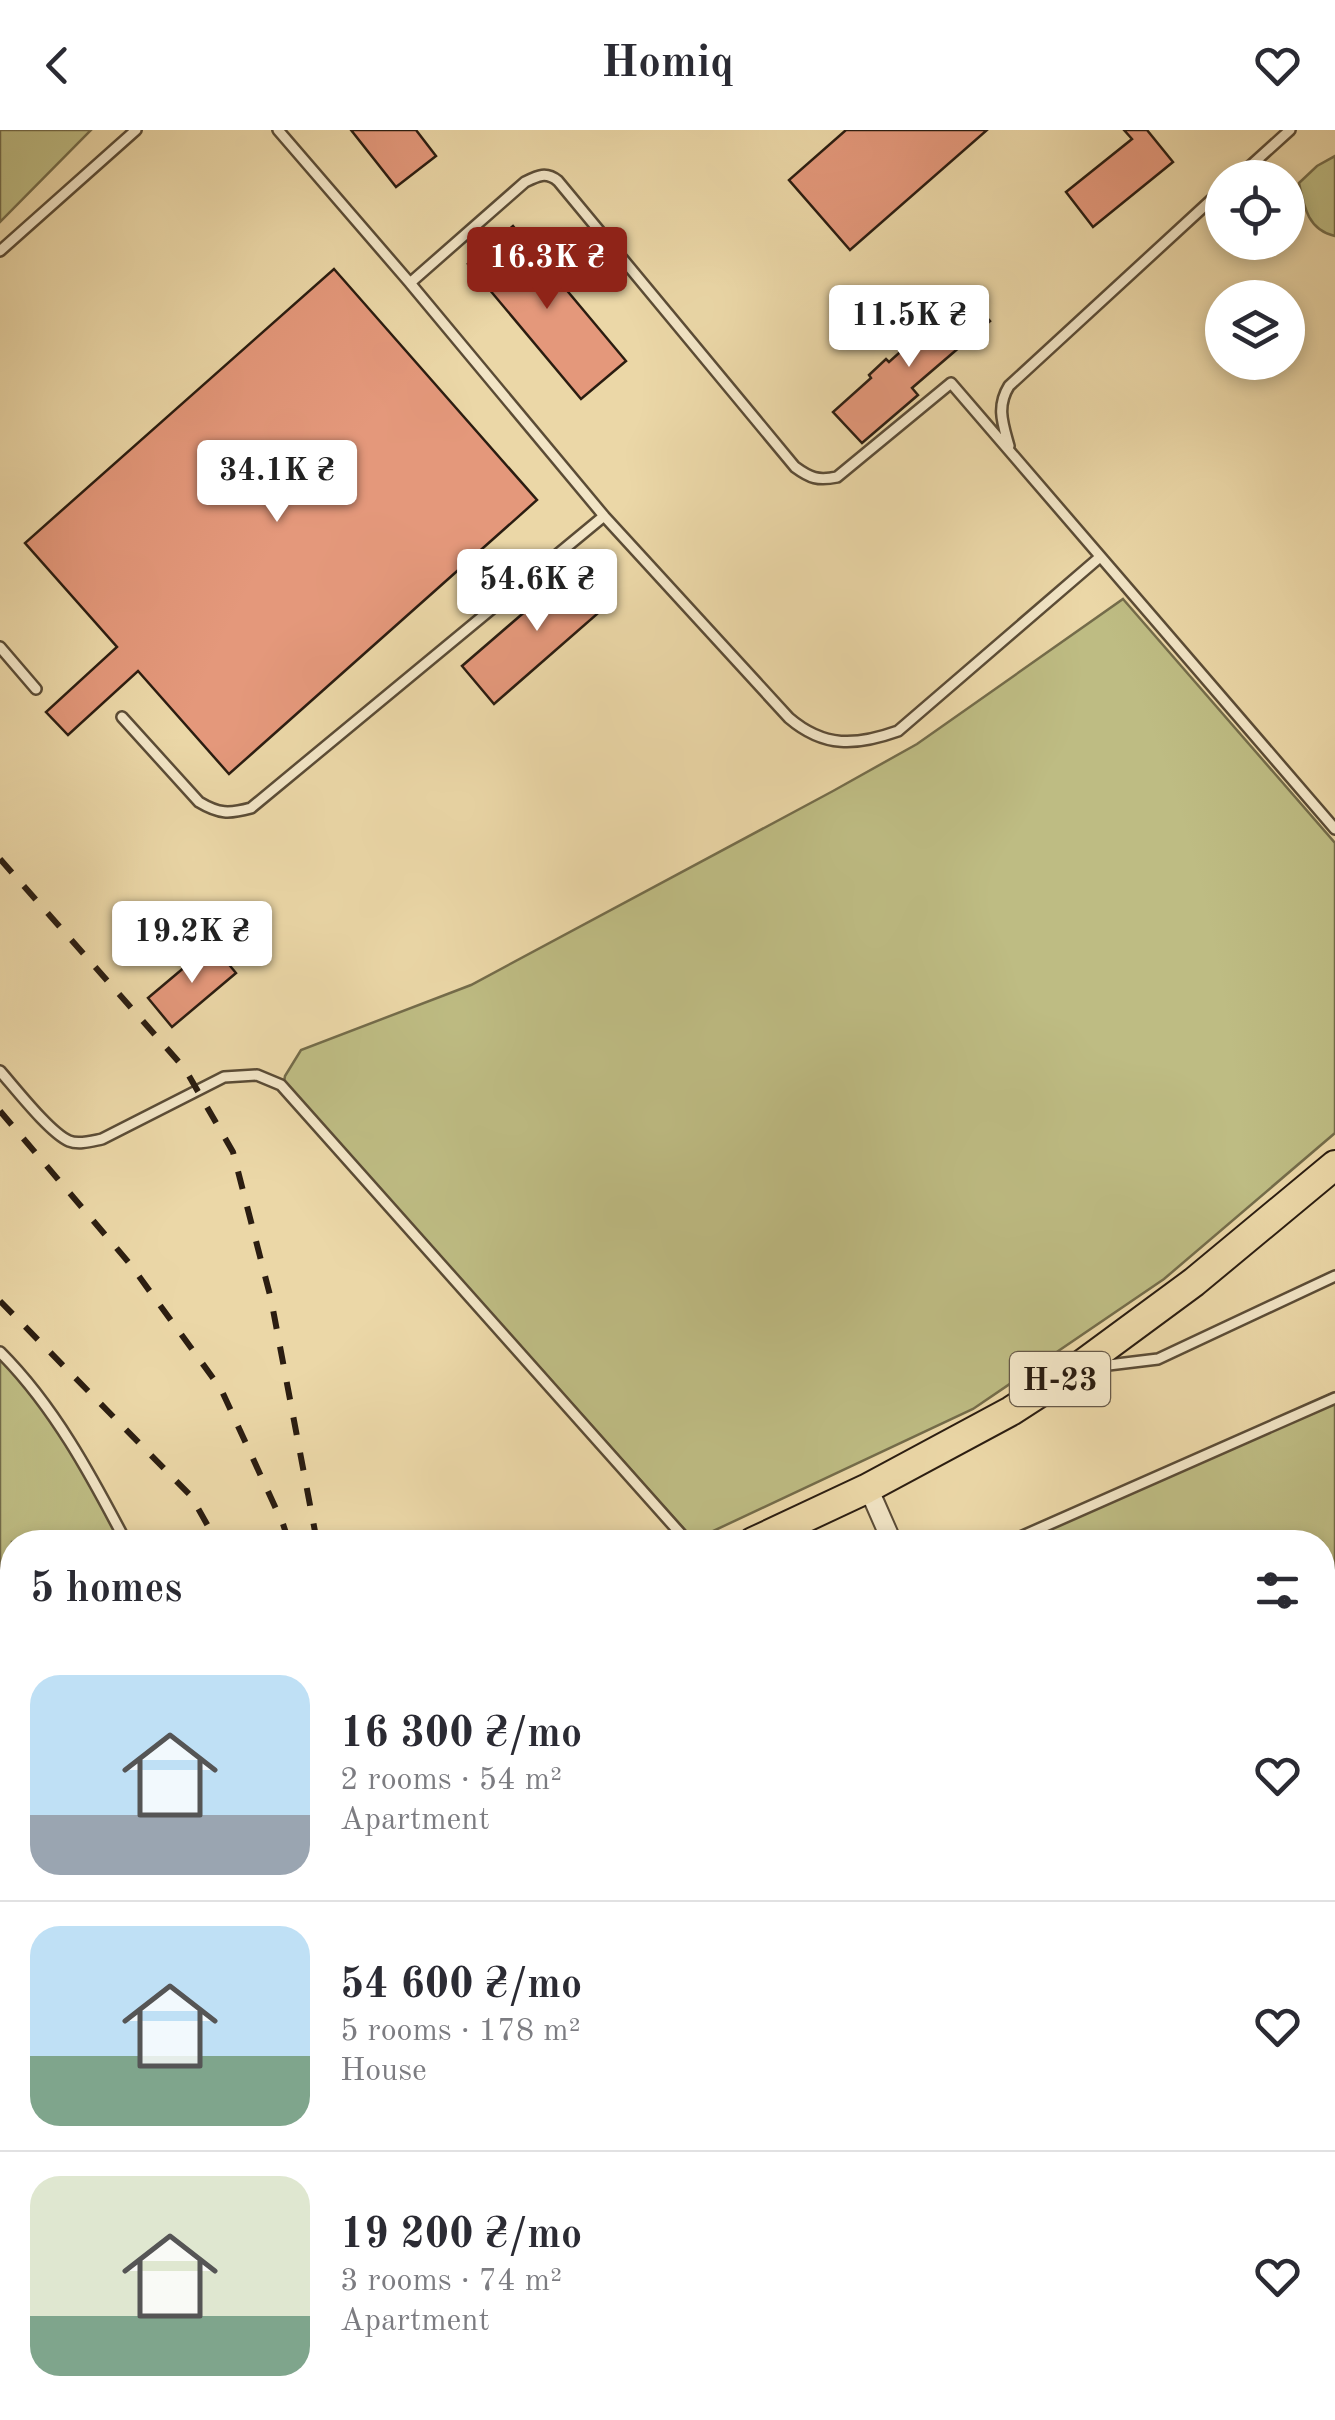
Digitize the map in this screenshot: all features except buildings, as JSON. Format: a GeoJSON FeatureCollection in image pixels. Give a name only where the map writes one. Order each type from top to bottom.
{"type":"FeatureCollection","features":[{"type":"Feature","properties":{"kind":"main road","name":"Н-23"},"geometry":{"type":"LineString","coordinates":[[779,1530],[866,1489],[1011,1411],[1076,1369],[1194,1282],[1335,1164]]}},
{"type":"Feature","properties":{"kind":"street"},"geometry":{"type":"LineString","coordinates":[[866,1489],[887,1530]]}},
{"type":"Feature","properties":{"kind":"lane"},"geometry":{"type":"LineString","coordinates":[[0,251],[136,130]]}},
{"type":"Feature","properties":{"kind":"lane"},"geometry":{"type":"LineString","coordinates":[[278,130],[604,516],[806,733],[849,743],[898,731],[1100,557]]}},
{"type":"Feature","properties":{"kind":"lane"},"geometry":{"type":"LineString","coordinates":[[1257,160],[1290,130]]}},
{"type":"Feature","properties":{"kind":"lane"},"geometry":{"type":"LineString","coordinates":[[410,283],[524,182],[550,174],[808,477],[837,477],[950,383],[1335,829]]}},
{"type":"Feature","properties":{"kind":"lane"},"geometry":{"type":"LineString","coordinates":[[1010,452],[1000,412],[1010,386],[1205,206]]}},
{"type":"Feature","properties":{"kind":"lane"},"geometry":{"type":"LineString","coordinates":[[122,717],[199,802],[230,814],[251,808],[604,516]]}},
{"type":"Feature","properties":{"kind":"lane"},"geometry":{"type":"LineString","coordinates":[[0,647],[36,689]]}},
{"type":"Feature","properties":{"kind":"lane"},"geometry":{"type":"LineString","coordinates":[[0,1071],[32,1109],[68,1141],[82,1143],[102,1139],[224,1077],[257,1075],[281,1085],[677,1530]]}},
{"type":"Feature","properties":{"kind":"lane"},"geometry":{"type":"LineString","coordinates":[[1076,1369],[1158,1359],[1335,1276]]}},
{"type":"Feature","properties":{"kind":"lane"},"geometry":{"type":"LineString","coordinates":[[0,1352],[52,1414],[120,1530]]}},
{"type":"Feature","properties":{"kind":"lane"},"geometry":{"type":"LineString","coordinates":[[1037,1530],[1335,1398]]}},
{"type":"Feature","properties":{"kind":"shaded area"},"geometry":{"type":"Polygon","coordinates":[[[0,130],[91,130],[0,222],[0,130]]]}},
{"type":"Feature","properties":{"kind":"shaded area"},"geometry":{"type":"Polygon","coordinates":[[[1335,156],[1335,236],[1319,229],[1305,209],[1305,177],[1335,156]]]}},
{"type":"Feature","properties":{"kind":"shaded area"},"geometry":{"type":"Polygon","coordinates":[[[1123,599],[1335,843],[1335,1133],[1164,1279],[973,1409],[715,1530],[685,1530],[284,1082],[285,1076],[301,1050],[471,985],[917,744],[1123,599]]]}},
{"type":"Feature","properties":{"kind":"shaded area"},"geometry":{"type":"Polygon","coordinates":[[[0,1352],[52,1414],[119,1530],[0,1530],[0,1352]]]}},
{"type":"Feature","properties":{"kind":"shaded area"},"geometry":{"type":"Polygon","coordinates":[[[1335,1392],[1335,1530],[1033,1530],[1335,1392]]]}},
{"type":"Feature","properties":{"kind":"railway"},"geometry":{"type":"LineString","coordinates":[[0,859],[185,1069],[233,1152],[271,1299],[315,1530]]}},
{"type":"Feature","properties":{"kind":"railway"},"geometry":{"type":"LineString","coordinates":[[0,1111],[130,1264],[221,1389],[285,1530]]}},
{"type":"Feature","properties":{"kind":"railway"},"geometry":{"type":"LineString","coordinates":[[0,1301],[191,1496],[210,1530]]}}]}
